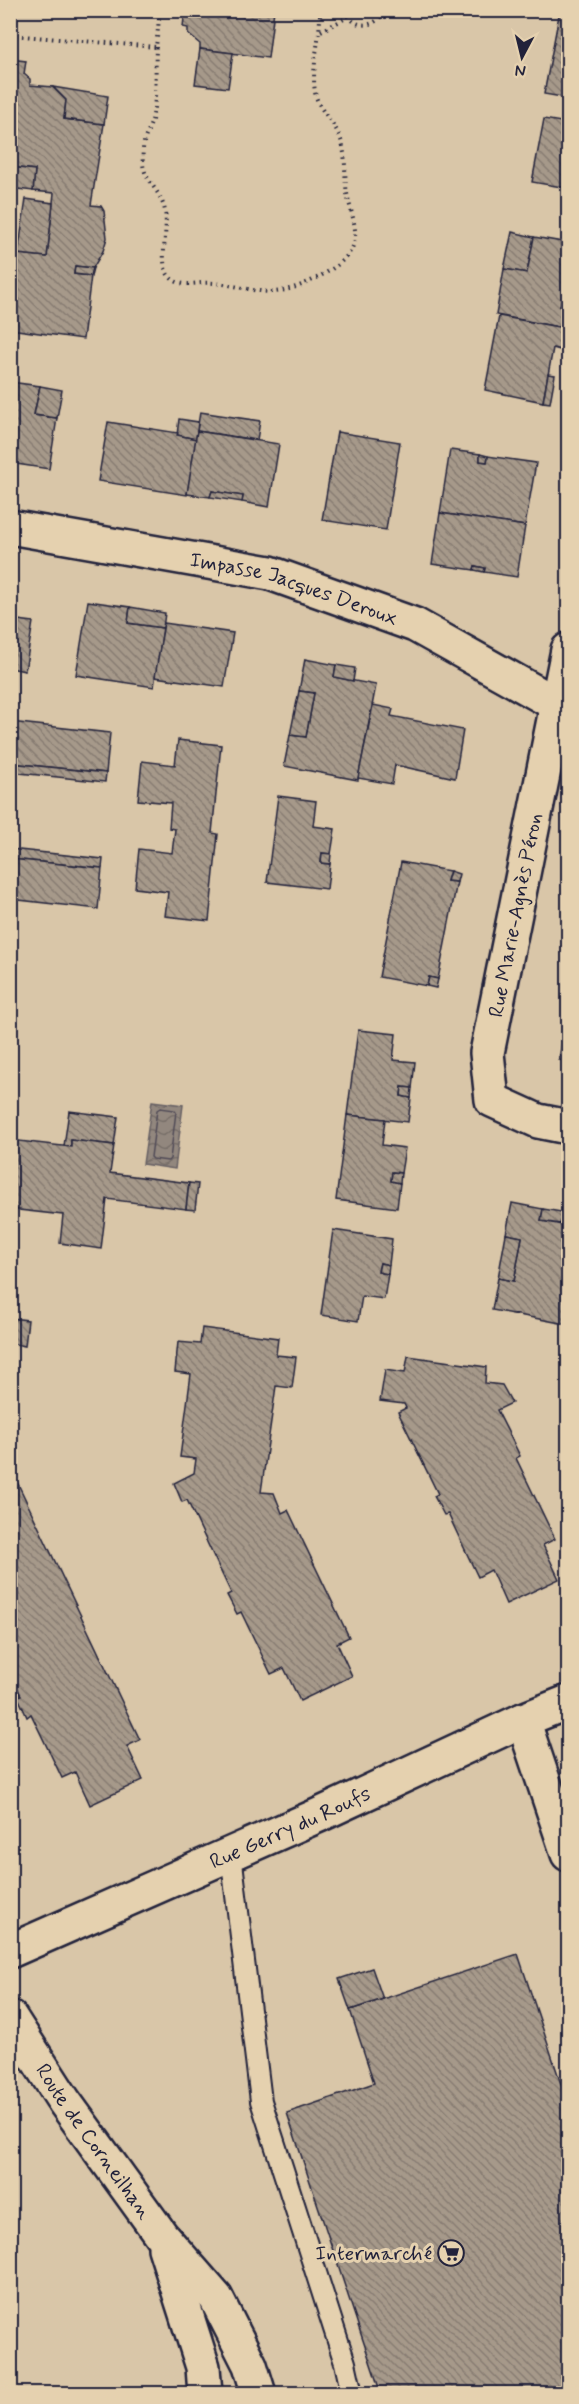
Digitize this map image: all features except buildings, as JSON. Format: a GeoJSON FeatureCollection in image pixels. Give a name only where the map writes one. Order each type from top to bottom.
{"type":"FeatureCollection","features":[{"type":"Feature","properties":{"kind":"street","name":"Impasse Jacques Deroux"},"geometry":{"type":"LineString","coordinates":[[10,527],[270,573],[415,625],[558,705]]}},
{"type":"Feature","properties":{"kind":"street","name":"Rue Marie-Agnès Péron"},"geometry":{"type":"LineString","coordinates":[[568,650],[487,1053],[492,1100],[538,1121],[568,1127]]}},
{"type":"Feature","properties":{"kind":"street","name":"Rue Gerry du Roufs"},"geometry":{"type":"LineString","coordinates":[[10,1951],[231,1854],[523,1720],[568,1702]]}},
{"type":"Feature","properties":{"kind":"street"},"geometry":{"type":"LineString","coordinates":[[523,1720],[568,1854]]}},
{"type":"Feature","properties":{"kind":"street","name":"Route de Corneilhan"},"geometry":{"type":"LineString","coordinates":[[10,2017],[64,2101],[161,2235],[216,2298],[250,2365],[259,2394]]}},
{"type":"Feature","properties":{"kind":"street","name":"Route de Corneilhan"},"geometry":{"type":"LineString","coordinates":[[161,2235],[203,2367],[205,2394]]}},
{"type":"Feature","properties":{"kind":"lane"},"geometry":{"type":"LineString","coordinates":[[231,1854],[261,2101],[345,2363],[352,2394]]}},
{"type":"Feature","properties":{"kind":"path"},"geometry":{"type":"LineString","coordinates":[[160,10],[152,118],[142,150],[145,177],[164,204],[167,227],[164,267],[171,279],[187,285],[204,282],[233,285],[260,292],[280,292],[313,280],[343,261],[354,245],[355,225],[345,188],[339,136],[320,108],[315,92],[314,66],[321,31],[320,10]]}},
{"type":"Feature","properties":{"kind":"path"},"geometry":{"type":"LineString","coordinates":[[346,10],[348,17],[358,24],[371,25],[382,17],[384,10]]}},
{"type":"Feature","properties":{"kind":"path"},"geometry":{"type":"LineString","coordinates":[[321,31],[348,17]]}},
{"type":"Feature","properties":{"kind":"path"},"geometry":{"type":"LineString","coordinates":[[10,35],[156,47]]}},
{"type":"Feature","properties":{"kind":"water"},"geometry":{"type":"Polygon","coordinates":[[[152,1101],[183,1105],[175,1169],[143,1164],[152,1101]]]}},
{"type":"Feature","properties":{"kind":"place","name":"Intermarché"},"geometry":{"type":"Point","coordinates":[451,2253]}}]}
